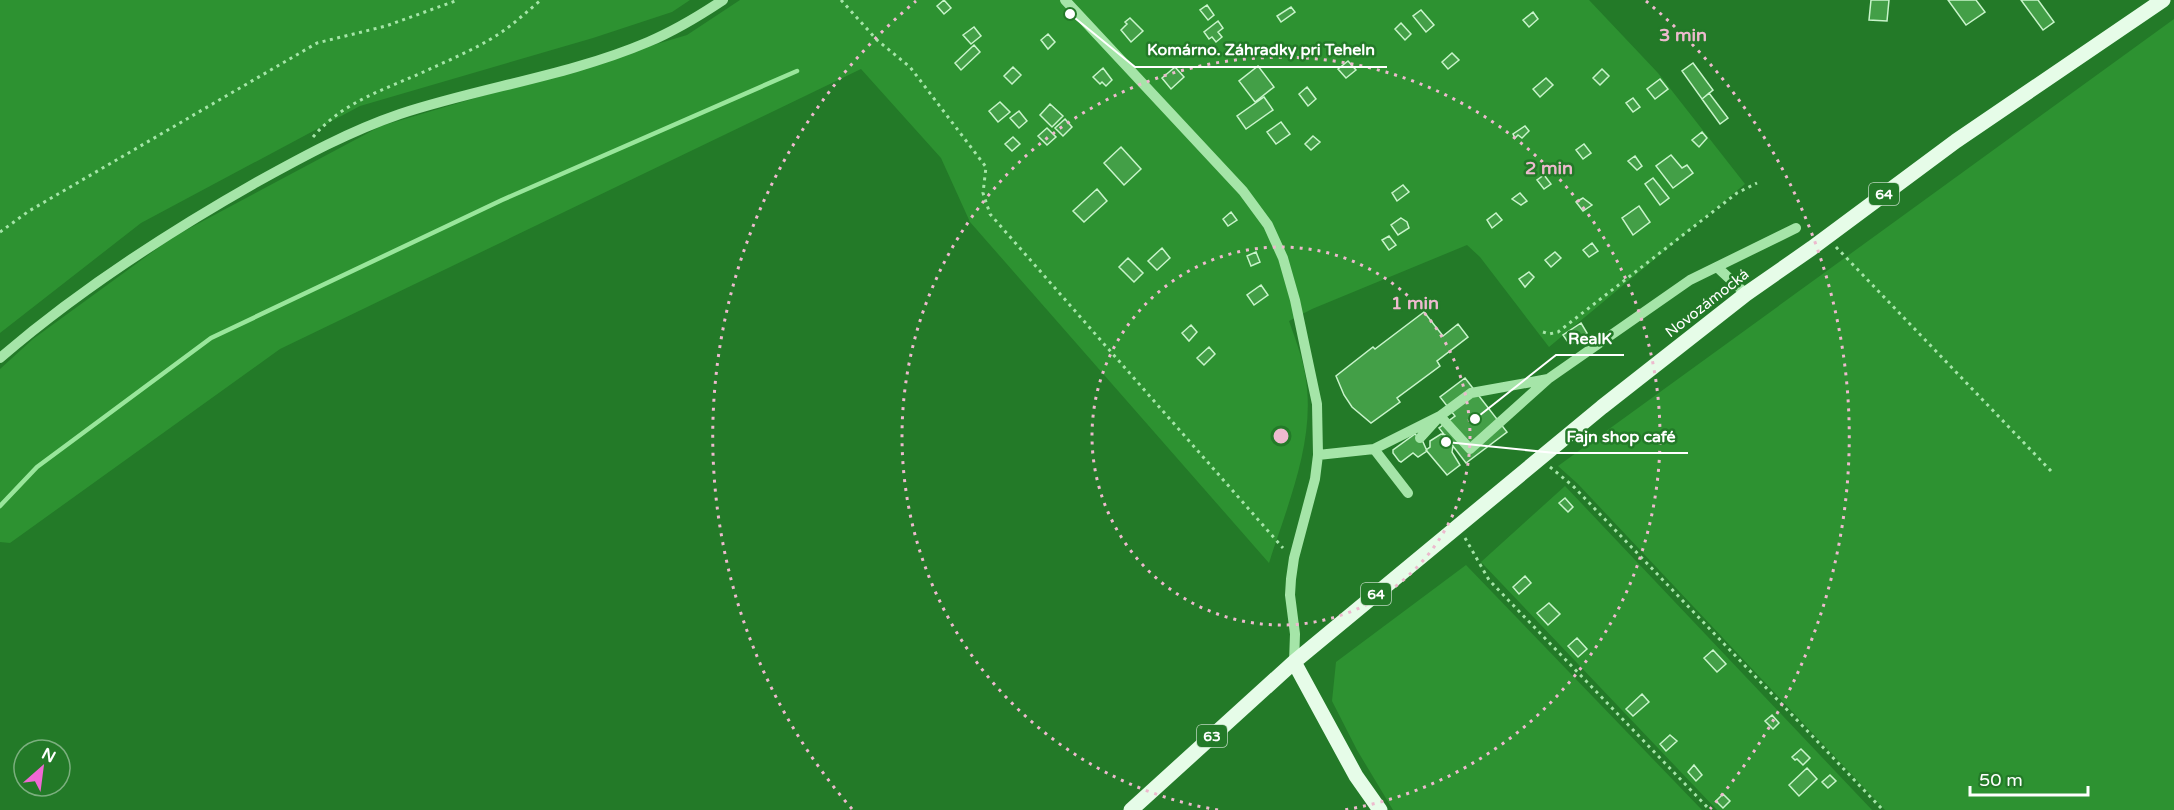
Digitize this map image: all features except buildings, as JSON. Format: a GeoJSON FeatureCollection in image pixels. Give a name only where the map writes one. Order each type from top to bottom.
{"type":"FeatureCollection","features":[{"type":"Feature","properties":{"kind":"main road","name":"Novozámocká"},"geometry":{"type":"LineString","coordinates":[[1294,662],[1539,459],[1746,294],[1965,135],[2163,0]]}},
{"type":"Feature","properties":{"kind":"main road","name":"63"},"geometry":{"type":"LineString","coordinates":[[1131,810],[1294,662]]}},
{"type":"Feature","properties":{"kind":"main road"},"geometry":{"type":"LineString","coordinates":[[1294,662],[1356,776],[1380,810]]}},
{"type":"Feature","properties":{"kind":"street"},"geometry":{"type":"LineString","coordinates":[[0,358],[60,309],[162,238],[305,156],[353,132],[401,114],[575,67],[638,46],[679,27],[723,0]]}},
{"type":"Feature","properties":{"kind":"street"},"geometry":{"type":"LineString","coordinates":[[1065,0],[1243,191],[1268,225],[1283,258],[1312,374],[1319,428],[1318,455],[1309,502],[1294,558],[1290,595],[1295,634],[1294,662]]}},
{"type":"Feature","properties":{"kind":"street"},"geometry":{"type":"LineString","coordinates":[[1440,416],[1470,449],[1548,379],[1681,285],[1796,228]]}},
{"type":"Feature","properties":{"kind":"street"},"geometry":{"type":"LineString","coordinates":[[1717,267],[1746,294]]}},
{"type":"Feature","properties":{"kind":"street"},"geometry":{"type":"LineString","coordinates":[[1318,455],[1374,449],[1440,416],[1471,393],[1548,379]]}},
{"type":"Feature","properties":{"kind":"street"},"geometry":{"type":"LineString","coordinates":[[1420,438],[1440,416]]}},
{"type":"Feature","properties":{"kind":"street"},"geometry":{"type":"LineString","coordinates":[[1374,449],[1408,493]]}},
{"type":"Feature","properties":{"kind":"street"},"geometry":{"type":"LineString","coordinates":[[1386,464],[1396,456]]}},
{"type":"Feature","properties":{"kind":"path"},"geometry":{"type":"LineString","coordinates":[[0,231],[29,211],[317,43],[386,26],[458,0]]}},
{"type":"Feature","properties":{"kind":"path"},"geometry":{"type":"LineString","coordinates":[[305,156],[312,138],[325,122],[343,110],[361,99],[432,69],[504,31],[541,0]]}},
{"type":"Feature","properties":{"kind":"path"},"geometry":{"type":"LineString","coordinates":[[841,0],[877,40],[910,67],[986,167],[983,193],[990,214],[1277,542],[1294,558]]}},
{"type":"Feature","properties":{"kind":"path"},"geometry":{"type":"LineString","coordinates":[[1544,332],[1549,334],[1558,332],[1737,193],[1757,183]]}},
{"type":"Feature","properties":{"kind":"path"},"geometry":{"type":"LineString","coordinates":[[1826,237],[2051,471]]}},
{"type":"Feature","properties":{"kind":"path"},"geometry":{"type":"LineString","coordinates":[[1539,459],[1573,486],[1883,810]]}},
{"type":"Feature","properties":{"kind":"path"},"geometry":{"type":"LineString","coordinates":[[1458,525],[1489,580],[1710,810]]}},
{"type":"Feature","properties":{"kind":"green space"},"geometry":{"type":"Polygon","coordinates":[[[0,0],[690,0],[672,12],[593,38],[360,106],[141,223],[0,333],[0,0]]]}},
{"type":"Feature","properties":{"kind":"green space"},"geometry":{"type":"Polygon","coordinates":[[[740,0],[1589,0],[1658,73],[1745,184],[1549,347],[1480,257],[1467,245],[1312,309],[1289,321],[1305,374],[1308,398],[1307,422],[1299,470],[1269,563],[970,222],[941,158],[861,69],[280,349],[10,543],[0,542],[0,369],[33,339],[173,237],[381,126],[687,35],[740,0]]]}},
{"type":"Feature","properties":{"kind":"green space"},"geometry":{"type":"Polygon","coordinates":[[[2174,19],[2174,810],[1885,810],[1578,484],[1558,466],[2174,19]]]}},
{"type":"Feature","properties":{"kind":"green space"},"geometry":{"type":"Polygon","coordinates":[[[1565,486],[1872,810],[1717,810],[1481,562],[1565,486]]]}},
{"type":"Feature","properties":{"kind":"green space"},"geometry":{"type":"Polygon","coordinates":[[[1466,565],[1702,810],[1393,810],[1357,750],[1332,701],[1336,662],[1466,565]]]}},
{"type":"Feature","properties":{"kind":"waterway"},"geometry":{"type":"LineString","coordinates":[[0,506],[37,467],[211,338],[502,200],[797,71]]}},
{"type":"Feature","properties":{"kind":"place","name":"Komárno. Záhradky pri Teheln"},"geometry":{"type":"Point","coordinates":[1070,14]}},
{"type":"Feature","properties":{"kind":"place","name":"RealK"},"geometry":{"type":"Point","coordinates":[1475,419]}},
{"type":"Feature","properties":{"kind":"place","name":"Fajn shop café"},"geometry":{"type":"Point","coordinates":[1446,442]}}]}
